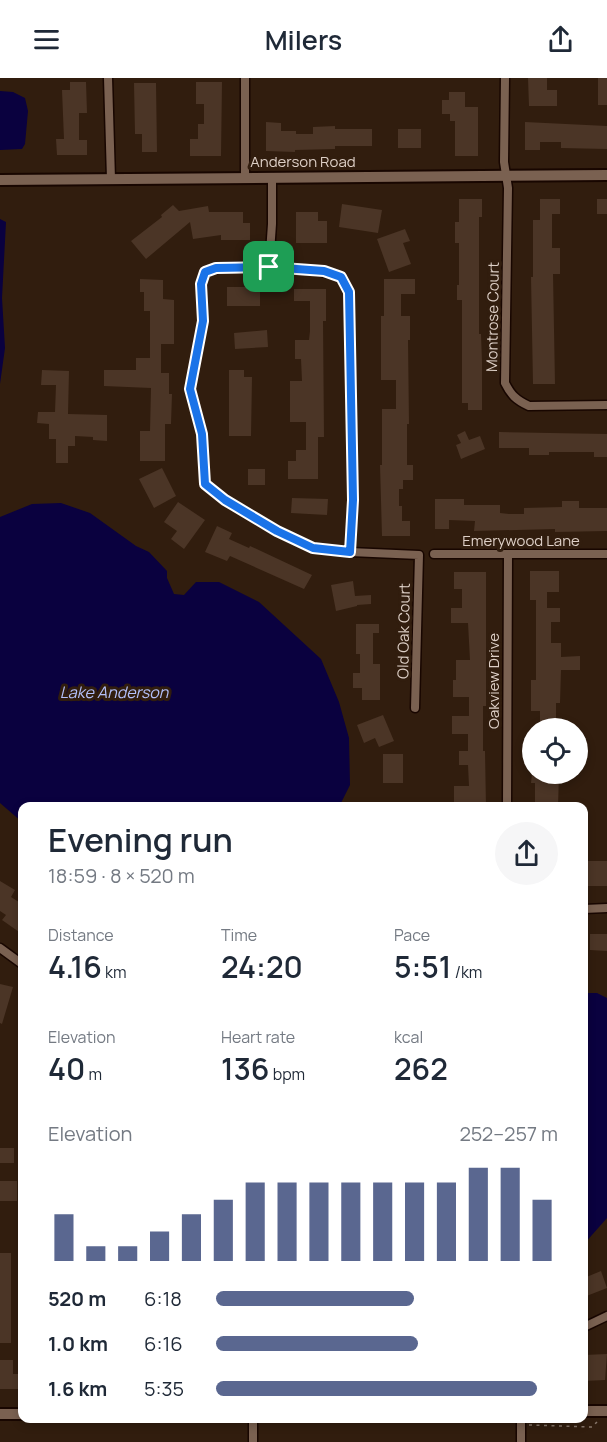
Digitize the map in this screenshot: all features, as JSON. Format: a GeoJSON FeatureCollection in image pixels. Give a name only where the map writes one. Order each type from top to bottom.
{"type":"FeatureCollection","features":[{"type":"Feature","properties":{"kind":"street"},"geometry":{"type":"LineString","coordinates":[[108,78],[111,179]]}},
{"type":"Feature","properties":{"kind":"street"},"geometry":{"type":"LineString","coordinates":[[245,78],[245,178]]}},
{"type":"Feature","properties":{"kind":"street"},"geometry":{"type":"LineString","coordinates":[[505,78],[504,162],[506,176]]}},
{"type":"Feature","properties":{"kind":"street","name":"Montrose Court"},"geometry":{"type":"LineString","coordinates":[[506,176],[506,383],[509,392],[517,401],[529,406],[607,405]]}},
{"type":"Feature","properties":{"kind":"street","name":"Anderson Road"},"geometry":{"type":"LineString","coordinates":[[0,180],[607,176]]}},
{"type":"Feature","properties":{"kind":"street"},"geometry":{"type":"LineString","coordinates":[[269,267],[272,178]]}},
{"type":"Feature","properties":{"kind":"street"},"geometry":{"type":"LineString","coordinates":[[269,267],[324,271],[341,277],[349,292],[353,500],[350,552],[313,548],[267,525],[225,500],[205,484],[202,434],[190,389],[203,321],[201,284],[205,272],[216,268],[269,267]]}},
{"type":"Feature","properties":{"kind":"street","name":"Old Oak Court"},"geometry":{"type":"LineString","coordinates":[[350,552],[419,555],[415,708]]}},
{"type":"Feature","properties":{"kind":"street","name":"Emerywood Lane"},"geometry":{"type":"LineString","coordinates":[[434,554],[607,554]]}},
{"type":"Feature","properties":{"kind":"street","name":"Oakview Drive"},"geometry":{"type":"LineString","coordinates":[[507,802],[508,554]]}},
{"type":"Feature","properties":{"kind":"street"},"geometry":{"type":"LineString","coordinates":[[588,909],[607,908]]}},
{"type":"Feature","properties":{"kind":"street"},"geometry":{"type":"LineString","coordinates":[[0,948],[18,961]]}},
{"type":"Feature","properties":{"kind":"street"},"geometry":{"type":"LineString","coordinates":[[588,1325],[607,1316]]}},
{"type":"Feature","properties":{"kind":"street"},"geometry":{"type":"LineString","coordinates":[[588,1411],[607,1411]]}},
{"type":"Feature","properties":{"kind":"street"},"geometry":{"type":"LineString","coordinates":[[0,1414],[18,1414]]}},
{"type":"Feature","properties":{"kind":"street"},"geometry":{"type":"LineString","coordinates":[[253,1423],[253,1442]]}},
{"type":"Feature","properties":{"kind":"street"},"geometry":{"type":"LineString","coordinates":[[522,1442],[524,1423]]}},
{"type":"Feature","properties":{"kind":"path"},"geometry":{"type":"LineString","coordinates":[[538,1423],[592,1427],[598,1422]]}},
{"type":"Feature","properties":{"kind":"water"},"geometry":{"type":"Polygon","coordinates":[[[0,91],[13,92],[25,98],[28,111],[25,144],[22,149],[0,150],[0,91]]]}},
{"type":"Feature","properties":{"kind":"water"},"geometry":{"type":"Polygon","coordinates":[[[0,219],[6,222],[2,298],[5,348],[0,384],[0,219]]]}},
{"type":"Feature","properties":{"kind":"water","name":"Lake Anderson"},"geometry":{"type":"Polygon","coordinates":[[[61,503],[90,513],[136,546],[149,552],[167,571],[167,578],[174,594],[184,595],[196,582],[219,582],[259,602],[321,659],[339,702],[349,738],[350,785],[342,802],[18,802],[18,819],[0,803],[0,517],[32,504],[61,503]]]}},
{"type":"Feature","properties":{"kind":"water"},"geometry":{"type":"Polygon","coordinates":[[[588,993],[597,993],[607,998],[607,1218],[588,1239],[588,993]]]}},
{"type":"Feature","properties":{"kind":"building"},"geometry":{"type":"Polygon","coordinates":[[[528,78],[547,78],[547,90],[557,90],[557,106],[529,106],[528,78]]]}},
{"type":"Feature","properties":{"kind":"building"},"geometry":{"type":"Polygon","coordinates":[[[598,78],[607,78],[607,105],[598,105],[598,78]]]}},
{"type":"Feature","properties":{"kind":"building"},"geometry":{"type":"Polygon","coordinates":[[[70,82],[86,82],[87,113],[79,113],[79,140],[87,140],[87,155],[57,155],[56,139],[64,139],[62,90],[70,90],[70,82]]]}},
{"type":"Feature","properties":{"kind":"building"},"geometry":{"type":"Polygon","coordinates":[[[196,82],[222,82],[221,156],[190,156],[190,139],[198,139],[198,124],[204,124],[204,104],[196,104],[196,82]]]}},
{"type":"Feature","properties":{"kind":"building"},"geometry":{"type":"Polygon","coordinates":[[[134,83],[156,83],[157,152],[142,152],[142,134],[135,134],[134,83]]]}},
{"type":"Feature","properties":{"kind":"building"},"geometry":{"type":"Polygon","coordinates":[[[449,92],[465,92],[465,107],[478,107],[478,156],[455,156],[455,121],[450,121],[450,114],[442,114],[442,100],[449,100],[449,92]]]}},
{"type":"Feature","properties":{"kind":"building"},"geometry":{"type":"Polygon","coordinates":[[[266,122],[281,123],[281,131],[296,131],[296,134],[313,134],[313,127],[372,129],[372,146],[335,146],[335,149],[295,150],[295,152],[266,151],[266,122]]]}},
{"type":"Feature","properties":{"kind":"building"},"geometry":{"type":"Polygon","coordinates":[[[525,122],[607,126],[607,149],[561,148],[561,142],[540,142],[540,150],[525,150],[525,122]]]}},
{"type":"Feature","properties":{"kind":"building"},"geometry":{"type":"Polygon","coordinates":[[[398,129],[421,129],[421,148],[398,148],[398,129]]]}},
{"type":"Feature","properties":{"kind":"building"},"geometry":{"type":"Polygon","coordinates":[[[459,199],[482,199],[482,217],[479,217],[479,334],[481,334],[482,410],[468,410],[468,403],[462,403],[462,300],[457,300],[459,243],[455,243],[455,222],[459,222],[459,199]]]}},
{"type":"Feature","properties":{"kind":"building"},"geometry":{"type":"Polygon","coordinates":[[[540,199],[560,199],[560,214],[552,214],[552,248],[560,248],[560,274],[553,274],[555,384],[533,384],[531,277],[533,277],[533,220],[540,220],[540,199]]]}},
{"type":"Feature","properties":{"kind":"building"},"geometry":{"type":"Polygon","coordinates":[[[597,199],[607,199],[607,214],[597,214],[597,199]]]}},
{"type":"Feature","properties":{"kind":"building"},"geometry":{"type":"Polygon","coordinates":[[[342,204],[382,210],[378,233],[339,227],[342,204]]]}},
{"type":"Feature","properties":{"kind":"building"},"geometry":{"type":"Polygon","coordinates":[[[173,205],[179,211],[208,206],[209,212],[243,212],[243,223],[250,223],[250,240],[221,240],[221,235],[193,239],[190,222],[146,259],[131,241],[162,217],[161,215],[173,205]]]}},
{"type":"Feature","properties":{"kind":"building"},"geometry":{"type":"Polygon","coordinates":[[[296,212],[318,212],[318,221],[327,221],[327,243],[296,243],[296,212]]]}},
{"type":"Feature","properties":{"kind":"building"},"geometry":{"type":"Polygon","coordinates":[[[405,229],[410,241],[403,243],[411,264],[389,272],[377,239],[405,229]]]}},
{"type":"Feature","properties":{"kind":"building"},"geometry":{"type":"Polygon","coordinates":[[[140,279],[163,280],[163,299],[174,300],[174,344],[161,344],[161,373],[169,373],[169,394],[172,394],[171,424],[165,424],[165,461],[140,461],[140,431],[150,431],[151,388],[104,386],[104,370],[136,370],[136,358],[150,358],[150,311],[144,311],[144,292],[140,292],[140,279]]]}},
{"type":"Feature","properties":{"kind":"building"},"geometry":{"type":"Polygon","coordinates":[[[384,279],[415,279],[415,294],[401,294],[401,316],[410,316],[407,465],[413,465],[413,480],[403,480],[403,489],[399,489],[399,506],[402,506],[402,521],[410,521],[410,536],[382,536],[380,465],[382,465],[382,409],[396,409],[396,380],[381,380],[381,316],[384,316],[384,279]]]}},
{"type":"Feature","properties":{"kind":"building"},"geometry":{"type":"Polygon","coordinates":[[[227,287],[260,287],[260,306],[227,306],[227,287]]]}},
{"type":"Feature","properties":{"kind":"building"},"geometry":{"type":"Polygon","coordinates":[[[294,289],[326,289],[326,321],[323,321],[324,437],[318,437],[318,479],[288,479],[288,461],[296,461],[296,450],[306,450],[306,422],[290,422],[290,381],[302,381],[301,359],[295,359],[295,340],[309,340],[310,331],[310,301],[294,301],[294,289]]]}},
{"type":"Feature","properties":{"kind":"building"},"geometry":{"type":"Polygon","coordinates":[[[267,330],[268,347],[235,349],[234,333],[267,330]]]}},
{"type":"Feature","properties":{"kind":"building"},"geometry":{"type":"Polygon","coordinates":[[[42,370],[69,371],[68,414],[107,415],[107,441],[75,436],[75,446],[68,446],[68,463],[56,463],[56,439],[49,439],[49,424],[37,423],[38,412],[55,412],[56,385],[41,385],[42,370]]]}},
{"type":"Feature","properties":{"kind":"building"},"geometry":{"type":"Polygon","coordinates":[[[229,370],[244,370],[244,377],[252,377],[251,436],[229,436],[229,370]]]}},
{"type":"Feature","properties":{"kind":"building"},"geometry":{"type":"Polygon","coordinates":[[[465,431],[469,440],[480,436],[485,449],[461,459],[456,445],[461,443],[457,435],[465,431]]]}},
{"type":"Feature","properties":{"kind":"building"},"geometry":{"type":"Polygon","coordinates":[[[499,432],[607,434],[607,457],[594,457],[594,452],[549,452],[549,455],[529,455],[529,448],[499,448],[499,432]]]}},
{"type":"Feature","properties":{"kind":"building"},"geometry":{"type":"Polygon","coordinates":[[[162,468],[176,496],[154,508],[139,479],[162,468]]]}},
{"type":"Feature","properties":{"kind":"building"},"geometry":{"type":"Polygon","coordinates":[[[248,469],[265,469],[265,485],[248,485],[248,469]]]}},
{"type":"Feature","properties":{"kind":"building"},"geometry":{"type":"Polygon","coordinates":[[[292,498],[328,499],[327,515],[291,513],[292,498]]]}},
{"type":"Feature","properties":{"kind":"building"},"geometry":{"type":"Polygon","coordinates":[[[435,499],[464,499],[464,505],[500,505],[500,513],[509,514],[524,514],[524,508],[562,507],[562,501],[579,501],[579,508],[607,508],[607,531],[555,532],[555,529],[474,531],[475,521],[449,520],[449,529],[435,529],[435,499]]]}},
{"type":"Feature","properties":{"kind":"building"},"geometry":{"type":"Polygon","coordinates":[[[178,502],[205,520],[184,549],[171,539],[177,531],[164,522],[178,502]]]}},
{"type":"Feature","properties":{"kind":"building"},"geometry":{"type":"Polygon","coordinates":[[[217,526],[232,533],[229,539],[249,548],[250,546],[312,575],[304,589],[230,556],[227,561],[205,552],[217,526]]]}},
{"type":"Feature","properties":{"kind":"building"},"geometry":{"type":"Polygon","coordinates":[[[530,571],[559,571],[559,592],[547,592],[547,608],[560,608],[560,622],[551,622],[551,643],[561,643],[561,657],[580,656],[580,670],[561,670],[560,703],[556,703],[556,718],[540,718],[540,711],[531,711],[531,680],[536,680],[536,600],[530,600],[530,571]]]}},
{"type":"Feature","properties":{"kind":"building"},"geometry":{"type":"Polygon","coordinates":[[[454,572],[486,572],[486,706],[483,706],[486,802],[454,802],[454,786],[469,786],[468,765],[459,765],[459,751],[468,751],[468,734],[452,734],[452,716],[469,716],[469,697],[453,697],[453,680],[456,680],[456,660],[470,660],[468,623],[451,623],[451,608],[462,608],[462,589],[454,589],[454,572]]]}},
{"type":"Feature","properties":{"kind":"building"},"geometry":{"type":"Polygon","coordinates":[[[353,581],[355,596],[371,595],[371,604],[336,611],[331,585],[353,581]]]}},
{"type":"Feature","properties":{"kind":"building"},"geometry":{"type":"Polygon","coordinates":[[[356,624],[379,624],[379,633],[373,633],[373,664],[380,664],[380,700],[362,700],[362,688],[353,688],[353,673],[360,673],[360,654],[356,654],[356,624]]]}},
{"type":"Feature","properties":{"kind":"building"},"geometry":{"type":"Polygon","coordinates":[[[383,715],[394,741],[379,747],[375,738],[364,743],[357,725],[383,715]]]}},
{"type":"Feature","properties":{"kind":"building"},"geometry":{"type":"Polygon","coordinates":[[[383,754],[403,754],[403,783],[383,783],[383,754]]]}},
{"type":"Feature","properties":{"kind":"building"},"geometry":{"type":"Polygon","coordinates":[[[535,784],[559,784],[558,802],[535,802],[535,784]]]}},
{"type":"Feature","properties":{"kind":"building"},"geometry":{"type":"Polygon","coordinates":[[[588,861],[607,861],[607,886],[588,886],[588,861]]]}},
{"type":"Feature","properties":{"kind":"building"},"geometry":{"type":"Polygon","coordinates":[[[0,881],[15,890],[11,897],[18,901],[18,931],[2,920],[6,915],[0,911],[0,881]]]}},
{"type":"Feature","properties":{"kind":"building"},"geometry":{"type":"Polygon","coordinates":[[[590,934],[607,934],[607,951],[590,950],[590,934]]]}},
{"type":"Feature","properties":{"kind":"building"},"geometry":{"type":"Polygon","coordinates":[[[0,984],[13,987],[2,1024],[0,1023],[0,984]]]}},
{"type":"Feature","properties":{"kind":"building"},"geometry":{"type":"Polygon","coordinates":[[[0,1148],[14,1148],[14,1163],[0,1163],[0,1148]]]}},
{"type":"Feature","properties":{"kind":"building"},"geometry":{"type":"Polygon","coordinates":[[[0,1181],[17,1181],[17,1201],[0,1201],[0,1181]]]}},
{"type":"Feature","properties":{"kind":"building"},"geometry":{"type":"Polygon","coordinates":[[[0,1253],[11,1253],[11,1343],[0,1343],[0,1253]]]}},
{"type":"Feature","properties":{"kind":"building"},"geometry":{"type":"Polygon","coordinates":[[[601,1271],[607,1288],[588,1295],[588,1276],[601,1271]]]}},
{"type":"Feature","properties":{"kind":"building"},"geometry":{"type":"Polygon","coordinates":[[[607,1354],[605,1380],[588,1381],[588,1355],[607,1354]]]}},
{"type":"Feature","properties":{"kind":"building"},"geometry":{"type":"Polygon","coordinates":[[[0,1360],[13,1360],[13,1374],[18,1374],[18,1389],[0,1389],[0,1360]]]}},
{"type":"Feature","properties":{"kind":"route"},"geometry":{"type":"LineString","coordinates":[[269,267],[324,271],[341,277],[349,292],[353,500],[350,552],[313,548],[277,531],[225,500],[205,484],[202,434],[190,389],[203,321],[201,284],[205,272],[216,268],[269,267]]}}]}
